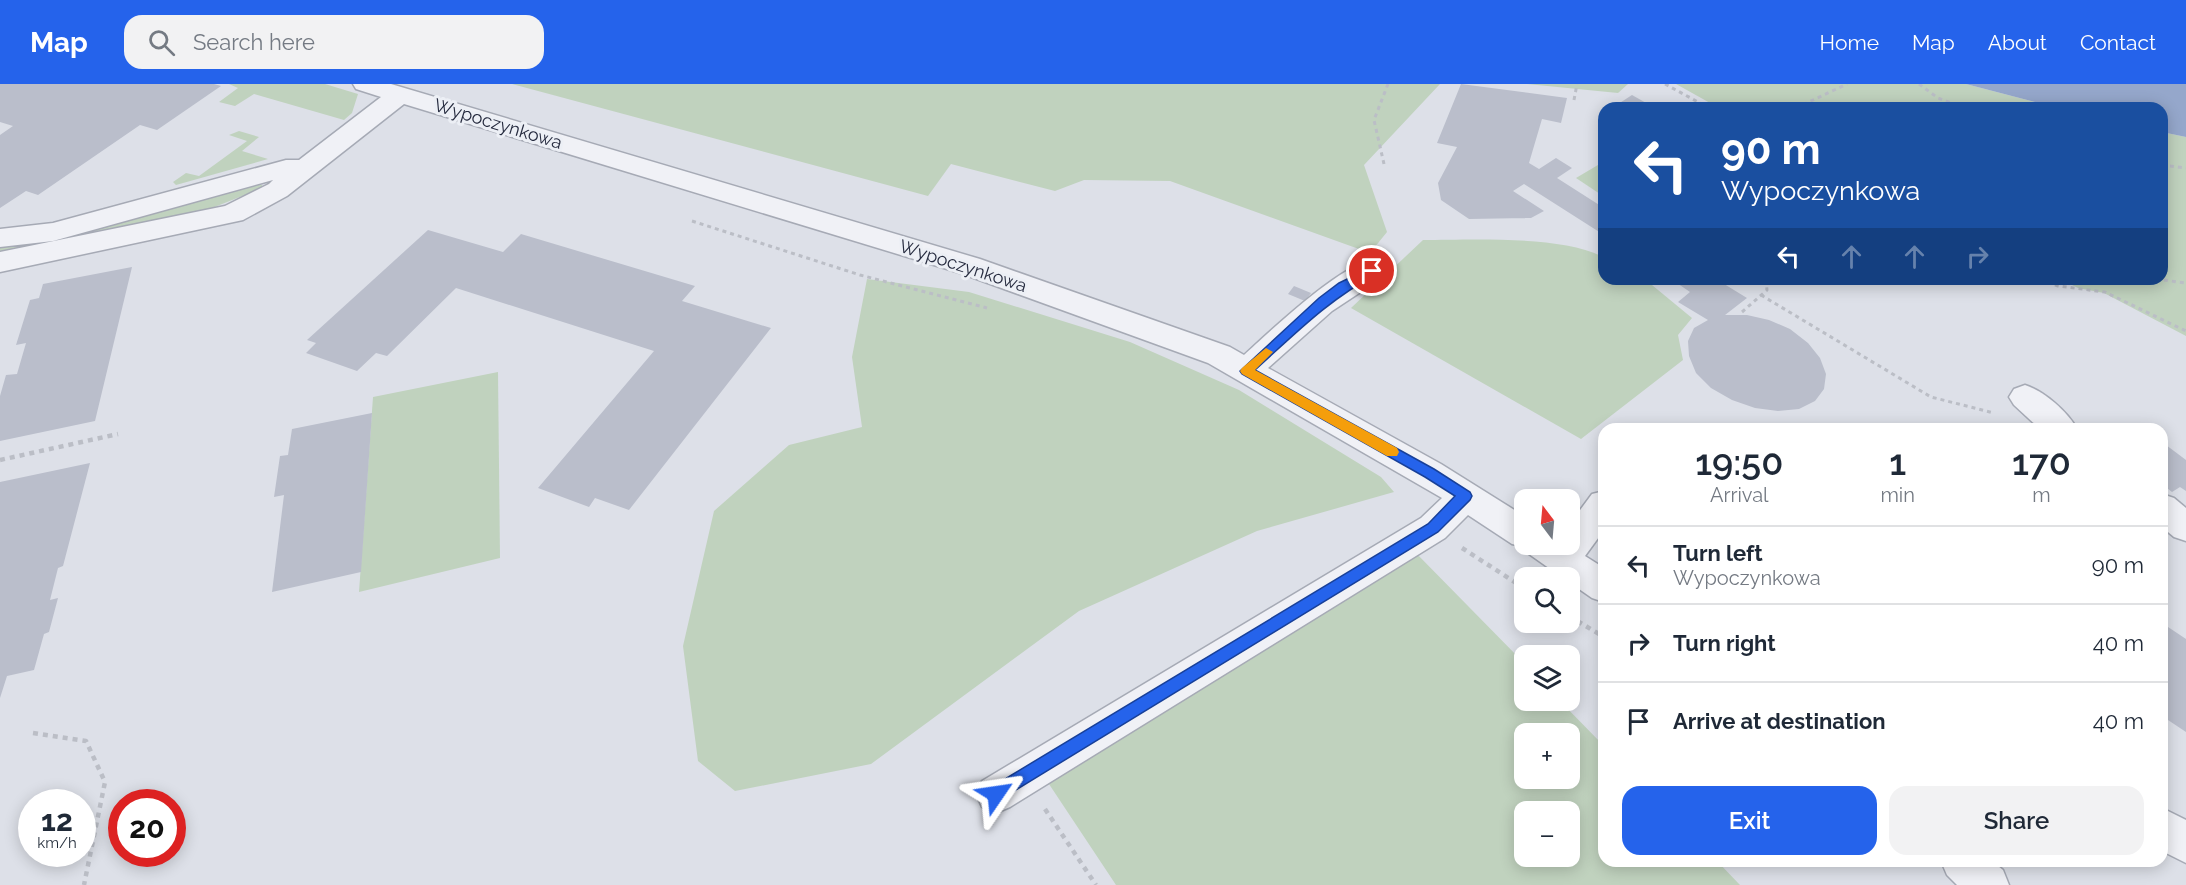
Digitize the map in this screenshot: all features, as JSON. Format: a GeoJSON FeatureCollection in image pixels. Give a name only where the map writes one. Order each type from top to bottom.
{"type":"FeatureCollection","features":[{"type":"Feature","properties":{"kind":"street","name":"Wypoczynkowa"},"geometry":{"type":"LineString","coordinates":[[365,84],[970,266],[1219,355],[1429,473],[1514,528]]}},
{"type":"Feature","properties":{"kind":"street"},"geometry":{"type":"LineString","coordinates":[[0,262],[233,214],[278,190],[309,168],[399,94]]}},
{"type":"Feature","properties":{"kind":"street"},"geometry":{"type":"LineString","coordinates":[[0,238],[53,232],[286,168],[309,168]]}},
{"type":"Feature","properties":{"kind":"street"},"geometry":{"type":"LineString","coordinates":[[1246,371],[1323,302],[1344,286],[1372,271]]}},
{"type":"Feature","properties":{"kind":"street"},"geometry":{"type":"LineString","coordinates":[[2025,397],[2054,423]]}},
{"type":"Feature","properties":{"kind":"street"},"geometry":{"type":"LineString","coordinates":[[1009,785],[1433,528],[1465,496]]}},
{"type":"Feature","properties":{"kind":"street"},"geometry":{"type":"LineString","coordinates":[[1580,526],[1598,510]]}},
{"type":"Feature","properties":{"kind":"street"},"geometry":{"type":"LineString","coordinates":[[2168,513],[2186,527]]}},
{"type":"Feature","properties":{"kind":"street"},"geometry":{"type":"LineString","coordinates":[[1556,555],[1598,583]]}},
{"type":"Feature","properties":{"kind":"street"},"geometry":{"type":"LineString","coordinates":[[2168,832],[2186,843]]}},
{"type":"Feature","properties":{"kind":"street"},"geometry":{"type":"LineString","coordinates":[[1968,867],[1988,885]]}},
{"type":"Feature","properties":{"kind":"path"},"geometry":{"type":"LineString","coordinates":[[1383,164],[1374,120],[1388,84]]}},
{"type":"Feature","properties":{"kind":"path"},"geometry":{"type":"LineString","coordinates":[[1574,100],[1577,84]]}},
{"type":"Feature","properties":{"kind":"path"},"geometry":{"type":"LineString","coordinates":[[1665,84],[1698,102]]}},
{"type":"Feature","properties":{"kind":"path"},"geometry":{"type":"LineString","coordinates":[[1809,102],[1847,84]]}},
{"type":"Feature","properties":{"kind":"path"},"geometry":{"type":"LineString","coordinates":[[1919,84],[1938,98],[1948,102]]}},
{"type":"Feature","properties":{"kind":"path"},"geometry":{"type":"LineString","coordinates":[[2168,166],[2186,168]]}},
{"type":"Feature","properties":{"kind":"path"},"geometry":{"type":"LineString","coordinates":[[692,221],[860,274],[995,310]]}},
{"type":"Feature","properties":{"kind":"path"},"geometry":{"type":"LineString","coordinates":[[2168,281],[2186,283]]}},
{"type":"Feature","properties":{"kind":"path"},"geometry":{"type":"LineString","coordinates":[[1742,312],[1767,290],[1767,285]]}},
{"type":"Feature","properties":{"kind":"path"},"geometry":{"type":"LineString","coordinates":[[2055,285],[2106,292],[2186,331]]}},
{"type":"Feature","properties":{"kind":"path"},"geometry":{"type":"LineString","coordinates":[[1761,295],[1931,397],[1999,414],[2054,423]]}},
{"type":"Feature","properties":{"kind":"path"},"geometry":{"type":"LineString","coordinates":[[0,460],[118,434]]}},
{"type":"Feature","properties":{"kind":"path"},"geometry":{"type":"LineString","coordinates":[[1433,528],[1514,581]]}},
{"type":"Feature","properties":{"kind":"path"},"geometry":{"type":"LineString","coordinates":[[1580,623],[1598,633]]}},
{"type":"Feature","properties":{"kind":"path"},"geometry":{"type":"LineString","coordinates":[[33,733],[86,741],[105,782],[84,885]]}},
{"type":"Feature","properties":{"kind":"path"},"geometry":{"type":"LineString","coordinates":[[1009,785],[1096,885]]}},
{"type":"Feature","properties":{"kind":"green space"},"geometry":{"type":"Polygon","coordinates":[[[229,84],[325,84],[358,94],[352,113],[344,120],[254,94],[235,106],[219,102],[238,88],[229,84]]]}},
{"type":"Feature","properties":{"kind":"green space"},"geometry":{"type":"Polygon","coordinates":[[[512,84],[1440,84],[1364,165],[1387,232],[1370,253],[1170,181],[1084,180],[1055,191],[951,164],[928,196],[512,84]]]}},
{"type":"Feature","properties":{"kind":"green space"},"geometry":{"type":"Polygon","coordinates":[[[1527,84],[1628,84],[1618,93],[1527,84]]]}},
{"type":"Feature","properties":{"kind":"green space"},"geometry":{"type":"Polygon","coordinates":[[[1676,84],[1966,84],[2035,102],[1708,102],[1676,84]]]}},
{"type":"Feature","properties":{"kind":"green space"},"geometry":{"type":"Polygon","coordinates":[[[239,131],[259,137],[242,151],[268,159],[176,185],[173,182],[186,173],[199,176],[247,141],[229,135],[239,131]]]}},
{"type":"Feature","properties":{"kind":"green space"},"geometry":{"type":"Polygon","coordinates":[[[2168,133],[2186,137],[2186,336],[2104,293],[2072,285],[2168,285],[2168,133]]]}},
{"type":"Feature","properties":{"kind":"green space"},"geometry":{"type":"Polygon","coordinates":[[[1598,165],[1598,193],[1576,178],[1598,165]]]}},
{"type":"Feature","properties":{"kind":"green space"},"geometry":{"type":"Polygon","coordinates":[[[262,185],[262,188],[202,212],[0,253],[0,247],[50,241],[262,185]]]}},
{"type":"Feature","properties":{"kind":"green space"},"geometry":{"type":"Polygon","coordinates":[[[1423,240],[1516,240],[1564,245],[1598,255],[1598,285],[1652,285],[1692,318],[1678,335],[1683,360],[1602,423],[1598,423],[1598,426],[1581,439],[1351,308],[1423,240]]]}},
{"type":"Feature","properties":{"kind":"green space"},"geometry":{"type":"Polygon","coordinates":[[[867,279],[969,292],[1130,342],[1239,390],[1381,477],[1394,492],[1257,531],[1079,611],[871,764],[735,791],[698,761],[683,646],[714,511],[789,445],[862,427],[852,357],[867,279]]]}},
{"type":"Feature","properties":{"kind":"green space"},"geometry":{"type":"Polygon","coordinates":[[[498,372],[500,558],[359,592],[373,397],[498,372]]]}},
{"type":"Feature","properties":{"kind":"green space"},"geometry":{"type":"Polygon","coordinates":[[[1414,551],[1514,653],[1514,711],[1570,711],[1598,740],[1598,867],[1723,867],[1740,885],[1116,885],[1045,778],[1414,551]]]}},
{"type":"Feature","properties":{"kind":"water"},"geometry":{"type":"Polygon","coordinates":[[[1966,84],[2186,84],[2186,137],[2168,133],[2168,102],[2035,102],[1966,84]]]}},
{"type":"Feature","properties":{"kind":"building"},"geometry":{"type":"Polygon","coordinates":[[[0,84],[214,84],[221,86],[157,130],[140,125],[38,195],[26,191],[0,208],[0,135],[13,126],[0,122],[0,84]]]}},
{"type":"Feature","properties":{"kind":"building"},"geometry":{"type":"Polygon","coordinates":[[[1461,84],[1567,98],[1561,123],[1542,119],[1529,163],[1539,169],[1556,158],[1572,168],[1557,178],[1598,204],[1598,231],[1524,184],[1513,191],[1544,211],[1531,218],[1469,219],[1441,200],[1438,183],[1457,147],[1437,143],[1461,84]]]}},
{"type":"Feature","properties":{"kind":"building"},"geometry":{"type":"Polygon","coordinates":[[[1632,95],[1644,102],[1621,102],[1632,95]]]}},
{"type":"Feature","properties":{"kind":"building"},"geometry":{"type":"Polygon","coordinates":[[[428,230],[503,252],[521,234],[695,286],[682,301],[771,328],[629,510],[595,498],[589,507],[538,488],[654,351],[456,288],[387,356],[376,353],[357,371],[306,353],[316,343],[307,340],[428,230]]]}},
{"type":"Feature","properties":{"kind":"building"},"geometry":{"type":"Polygon","coordinates":[[[132,267],[95,421],[0,441],[0,396],[6,375],[17,374],[26,343],[16,345],[30,300],[39,298],[43,284],[132,267]]]}},
{"type":"Feature","properties":{"kind":"building"},"geometry":{"type":"Polygon","coordinates":[[[1680,285],[1726,285],[1747,298],[1725,315],[1747,315],[1769,320],[1790,329],[1808,343],[1820,358],[1826,374],[1824,389],[1815,401],[1799,409],[1778,411],[1755,408],[1732,400],[1711,388],[1696,373],[1689,356],[1688,341],[1694,328],[1708,320],[1678,302],[1690,292],[1680,285]]]}},
{"type":"Feature","properties":{"kind":"building"},"geometry":{"type":"Polygon","coordinates":[[[1294,286],[1311,293],[1305,301],[1288,294],[1294,286]]]}},
{"type":"Feature","properties":{"kind":"building"},"geometry":{"type":"Polygon","coordinates":[[[372,413],[361,572],[272,592],[284,495],[274,497],[280,456],[288,455],[292,429],[372,413]]]}},
{"type":"Feature","properties":{"kind":"building"},"geometry":{"type":"Polygon","coordinates":[[[2168,446],[2186,460],[2186,491],[2180,487],[2172,492],[2168,489],[2168,446]]]}},
{"type":"Feature","properties":{"kind":"building"},"geometry":{"type":"Polygon","coordinates":[[[90,463],[63,566],[58,568],[50,600],[58,598],[49,632],[44,634],[34,670],[7,676],[0,698],[0,482],[90,463]]]}},
{"type":"Feature","properties":{"kind":"building"},"geometry":{"type":"Polygon","coordinates":[[[2168,627],[2186,639],[2186,732],[2168,720],[2168,627]]]}},
{"type":"Feature","properties":{"kind":"slow traffic"},"geometry":{"type":"LineString","coordinates":[[1266,352],[1246,371],[1392,452]]}},
{"type":"Feature","properties":{"kind":"route"},"geometry":{"type":"LineString","coordinates":[[996,794],[1433,528],[1465,496],[1429,473],[1246,371],[1323,302],[1344,286],[1372,271]]}}]}
